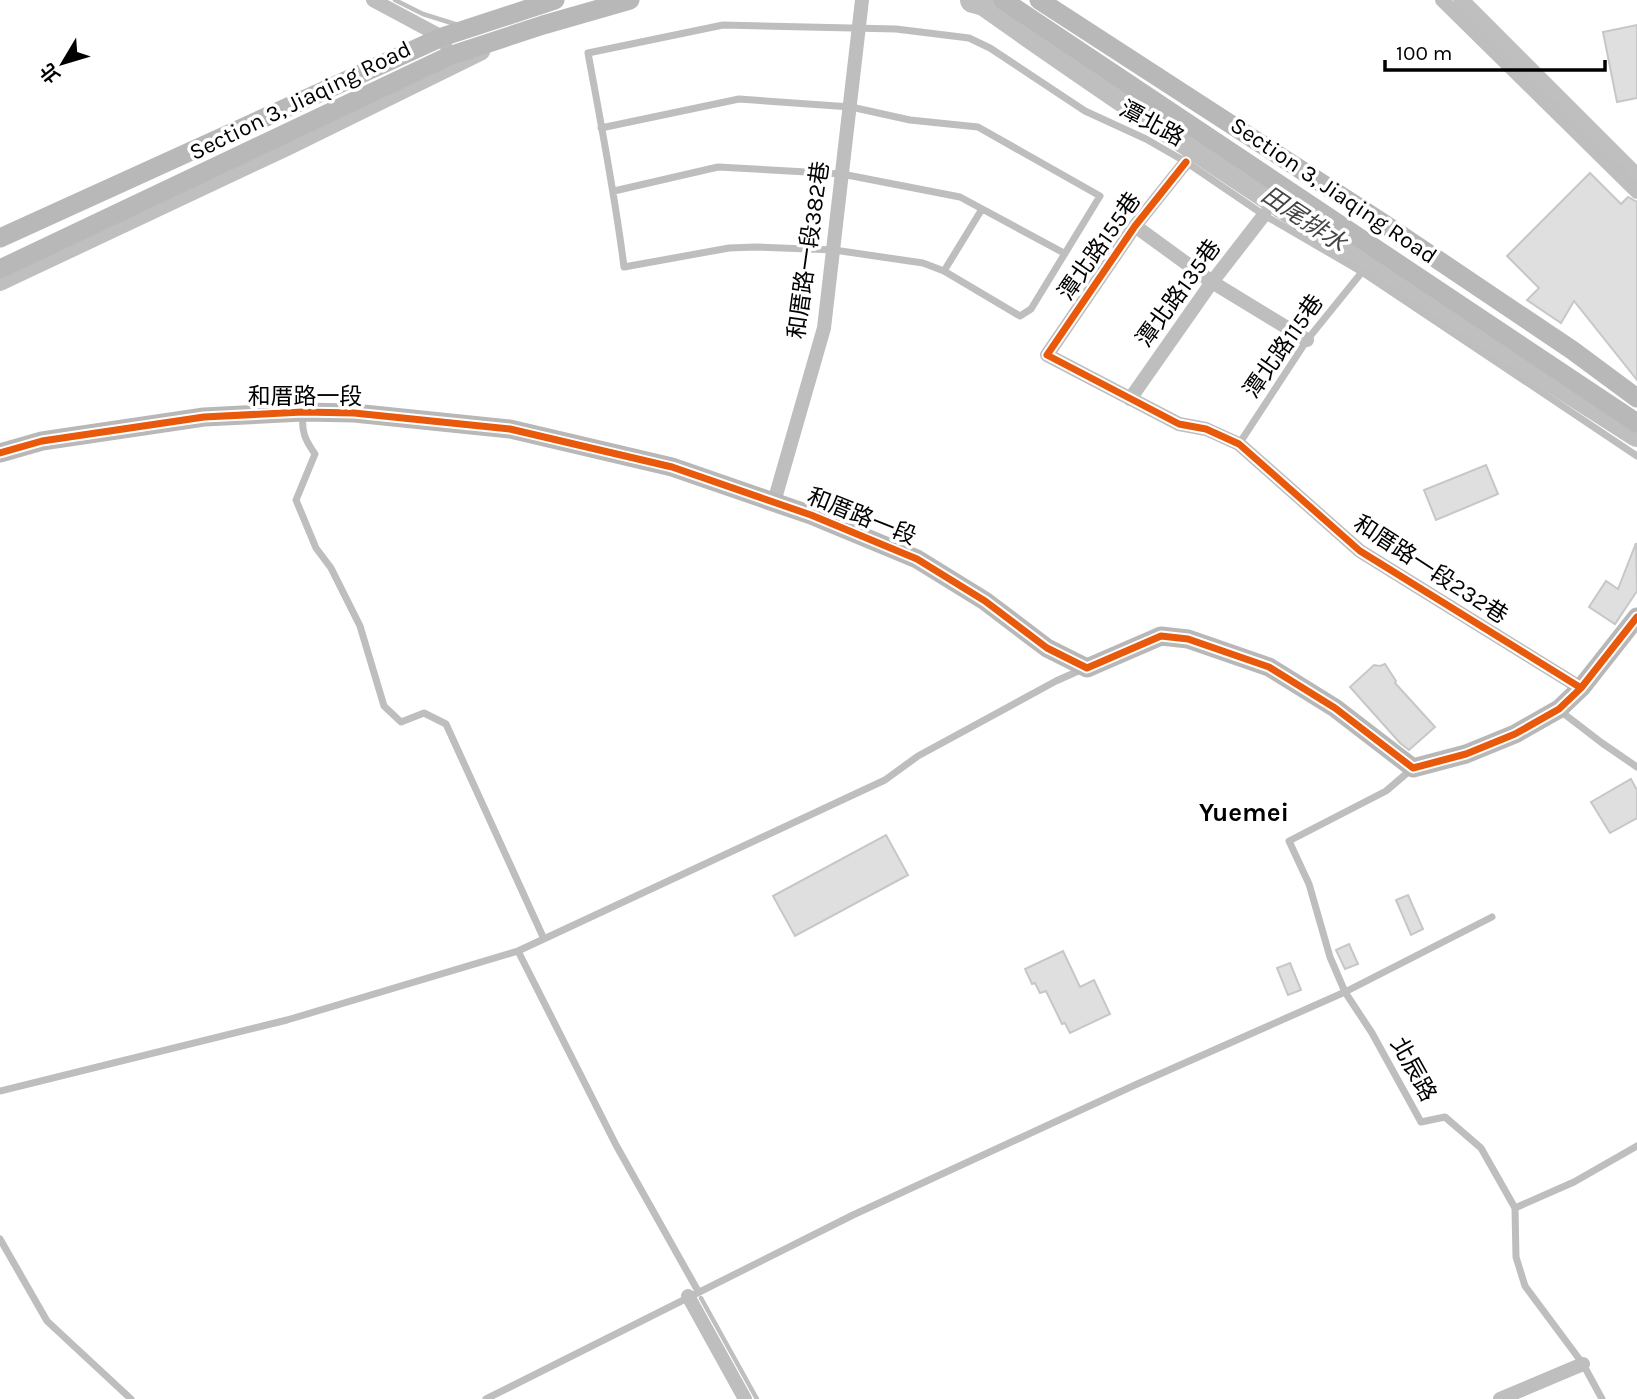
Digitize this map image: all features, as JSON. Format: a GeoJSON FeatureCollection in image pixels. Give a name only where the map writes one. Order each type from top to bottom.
{"type":"FeatureCollection","features":[{"type":"Feature","properties":{"kind":"street"},"geometry":{"type":"LineString","coordinates":[[373,0],[442,37],[449,56]]}},
{"type":"Feature","properties":{"kind":"street","name":"Section 3, Jiaqing Road"},"geometry":{"type":"LineString","coordinates":[[0,239],[442,37],[555,0]]}},
{"type":"Feature","properties":{"kind":"street","name":"Section 3, Jiaqing Road"},"geometry":{"type":"LineString","coordinates":[[0,269],[449,56],[543,24],[630,0]]}},
{"type":"Feature","properties":{"kind":"street","name":"和厝路一段382巷"},"geometry":{"type":"LineString","coordinates":[[774,502],[824,328],[862,0]]}},
{"type":"Feature","properties":{"kind":"street","name":"Section 3, Jiaqing Road"},"geometry":{"type":"LineString","coordinates":[[1003,0],[1637,424]]}},
{"type":"Feature","properties":{"kind":"street","name":"Section 3, Jiaqing Road"},"geometry":{"type":"LineString","coordinates":[[1040,0],[1383,223],[1572,350],[1637,398]]}},
{"type":"Feature","properties":{"kind":"street"},"geometry":{"type":"LineString","coordinates":[[1442,0],[1637,192]]}},
{"type":"Feature","properties":{"kind":"street","name":"潭北路155巷"},"geometry":{"type":"LineString","coordinates":[[1047,355],[1135,226],[1186,162]]}},
{"type":"Feature","properties":{"kind":"street","name":"潭北路135巷"},"geometry":{"type":"LineString","coordinates":[[1130,398],[1212,282],[1264,215]]}},
{"type":"Feature","properties":{"kind":"street"},"geometry":{"type":"LineString","coordinates":[[1135,226],[1212,282],[1307,340]]}},
{"type":"Feature","properties":{"kind":"street","name":"和厝路一段232巷"},"geometry":{"type":"LineString","coordinates":[[1047,355],[1179,424],[1206,429],[1239,444],[1360,551],[1581,688]]}},
{"type":"Feature","properties":{"kind":"street","name":"和厝路一段"},"geometry":{"type":"LineString","coordinates":[[0,453],[42,441],[204,417],[303,412],[354,413],[510,429],[672,467],[774,502],[917,559],[985,601],[1046,648],[1087,668]]}},
{"type":"Feature","properties":{"kind":"street"},"geometry":{"type":"LineString","coordinates":[[1087,668],[1161,636],[1188,639],[1269,667],[1335,708],[1413,768],[1478,749],[1515,734],[1559,709],[1581,688],[1637,617]]}},
{"type":"Feature","properties":{"kind":"street"},"geometry":{"type":"LineString","coordinates":[[693,1294],[745,1399]]}},
{"type":"Feature","properties":{"kind":"street"},"geometry":{"type":"LineString","coordinates":[[1500,1399],[1583,1364]]}},
{"type":"Feature","properties":{"kind":"lane","name":"潭北路"},"geometry":{"type":"LineString","coordinates":[[601,128],[588,53],[723,25],[860,27],[969,38],[990,48],[1085,110],[1146,139],[1186,162],[1264,215],[1362,272],[1637,456]]}},
{"type":"Feature","properties":{"kind":"lane"},"geometry":{"type":"LineString","coordinates":[[739,99],[851,107],[910,120],[978,127],[1100,196],[1031,309],[1020,316],[944,271],[923,263],[834,250],[729,248],[624,267],[614,191],[601,128],[739,99]]}},
{"type":"Feature","properties":{"kind":"lane"},"geometry":{"type":"LineString","coordinates":[[614,191],[718,167],[842,174],[960,197],[1064,253]]}},
{"type":"Feature","properties":{"kind":"lane"},"geometry":{"type":"LineString","coordinates":[[944,271],[982,209]]}},
{"type":"Feature","properties":{"kind":"lane","name":"潭北路115巷"},"geometry":{"type":"LineString","coordinates":[[1239,444],[1307,340],[1362,272]]}},
{"type":"Feature","properties":{"kind":"lane"},"geometry":{"type":"LineString","coordinates":[[303,412],[302,430],[306,442],[315,454],[296,500],[316,548],[331,568],[360,626],[384,706],[401,722],[424,713],[446,724],[544,939]]}},
{"type":"Feature","properties":{"kind":"lane"},"geometry":{"type":"LineString","coordinates":[[0,1091],[287,1020],[518,951],[884,780],[918,756],[1056,681],[1087,668]]}},
{"type":"Feature","properties":{"kind":"lane"},"geometry":{"type":"LineString","coordinates":[[1559,709],[1637,766]]}},
{"type":"Feature","properties":{"kind":"lane","name":"北辰路"},"geometry":{"type":"LineString","coordinates":[[1413,768],[1386,791],[1289,841],[1309,884],[1330,957],[1345,992],[1372,1033],[1420,1122],[1445,1117],[1481,1148],[1515,1208],[1516,1257],[1525,1286],[1583,1364],[1602,1399]]}},
{"type":"Feature","properties":{"kind":"lane"},"geometry":{"type":"LineString","coordinates":[[486,1399],[866,1209],[1345,992],[1492,917]]}},
{"type":"Feature","properties":{"kind":"lane"},"geometry":{"type":"LineString","coordinates":[[518,951],[693,1294]]}},
{"type":"Feature","properties":{"kind":"lane"},"geometry":{"type":"LineString","coordinates":[[1515,1208],[1574,1182],[1637,1146]]}},
{"type":"Feature","properties":{"kind":"lane"},"geometry":{"type":"LineString","coordinates":[[0,1239],[47,1321],[131,1399]]}},
{"type":"Feature","properties":{"kind":"building"},"geometry":{"type":"Polygon","coordinates":[[[1637,25],[1637,98],[1617,102],[1603,32],[1637,25]]]}},
{"type":"Feature","properties":{"kind":"building"},"geometry":{"type":"Polygon","coordinates":[[[1590,173],[1621,204],[1628,197],[1637,202],[1637,380],[1574,301],[1561,323],[1527,300],[1539,288],[1507,256],[1590,173]]]}},
{"type":"Feature","properties":{"kind":"building"},"geometry":{"type":"Polygon","coordinates":[[[1486,465],[1498,494],[1436,520],[1424,490],[1486,465]]]}},
{"type":"Feature","properties":{"kind":"building"},"geometry":{"type":"Polygon","coordinates":[[[1636,543],[1637,591],[1615,624],[1589,607],[1606,581],[1618,589],[1636,543]]]}},
{"type":"Feature","properties":{"kind":"building"},"geometry":{"type":"Polygon","coordinates":[[[1385,664],[1395,683],[1435,727],[1409,750],[1350,687],[1374,665],[1385,664]]]}},
{"type":"Feature","properties":{"kind":"building"},"geometry":{"type":"Polygon","coordinates":[[[1631,779],[1637,790],[1637,818],[1610,833],[1591,802],[1631,779]]]}},
{"type":"Feature","properties":{"kind":"building"},"geometry":{"type":"Polygon","coordinates":[[[886,835],[908,875],[795,936],[773,896],[886,835]]]}},
{"type":"Feature","properties":{"kind":"building"},"geometry":{"type":"Polygon","coordinates":[[[1408,895],[1423,929],[1411,935],[1396,900],[1408,895]]]}},
{"type":"Feature","properties":{"kind":"building"},"geometry":{"type":"Polygon","coordinates":[[[1349,944],[1358,964],[1345,969],[1336,950],[1349,944]]]}},
{"type":"Feature","properties":{"kind":"building"},"geometry":{"type":"Polygon","coordinates":[[[1063,951],[1080,987],[1094,980],[1110,1014],[1070,1033],[1065,1023],[1062,1024],[1046,991],[1040,993],[1025,969],[1063,951]]]}},
{"type":"Feature","properties":{"kind":"building"},"geometry":{"type":"Polygon","coordinates":[[[1290,963],[1301,990],[1288,995],[1277,968],[1290,963]]]}},
{"type":"Feature","properties":{"kind":"waterway"},"geometry":{"type":"LineString","coordinates":[[395,0],[423,14],[458,25]]}},
{"type":"Feature","properties":{"kind":"waterway","name":"田尾排水"},"geometry":{"type":"LineString","coordinates":[[973,0],[984,3],[1226,169],[1637,434]]}},
{"type":"Feature","properties":{"kind":"waterway"},"geometry":{"type":"LineString","coordinates":[[1461,0],[1637,176]]}},
{"type":"Feature","properties":{"kind":"waterway"},"geometry":{"type":"LineString","coordinates":[[0,283],[289,147],[482,52]]}},
{"type":"Feature","properties":{"kind":"waterway"},"geometry":{"type":"LineString","coordinates":[[701,1298],[757,1399]]}},
{"type":"Feature","properties":{"kind":"cycle path"},"geometry":{"type":"LineString","coordinates":[[1186,162],[1135,226],[1047,355],[1179,424],[1206,429],[1239,444],[1360,551],[1581,688]]}},
{"type":"Feature","properties":{"kind":"cycle path"},"geometry":{"type":"LineString","coordinates":[[0,453],[42,441],[204,417],[303,412],[354,413],[510,429],[672,467],[811,515],[917,559],[985,601],[1047,648],[1087,668],[1161,636],[1188,639],[1269,667],[1335,708],[1413,768],[1466,754],[1515,734],[1559,709],[1581,688],[1637,617]]}},
{"type":"Feature","properties":{"kind":"district","name":"Yuemei"},"geometry":{"type":"Point","coordinates":[1244,812]}}]}
